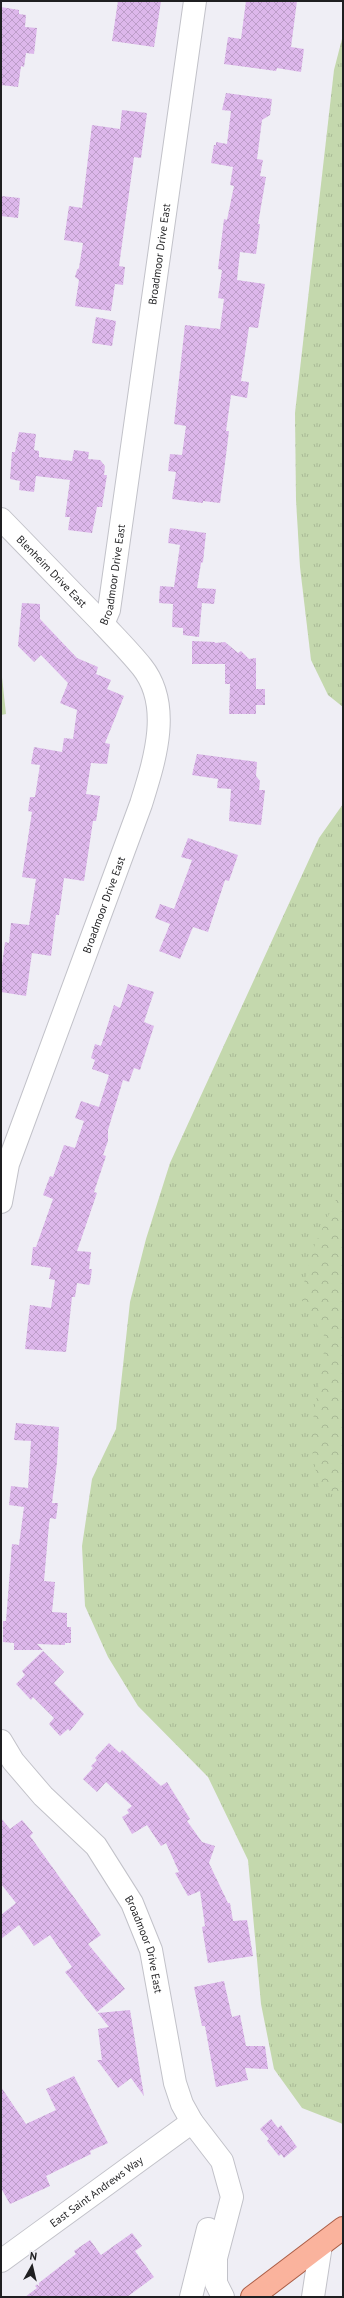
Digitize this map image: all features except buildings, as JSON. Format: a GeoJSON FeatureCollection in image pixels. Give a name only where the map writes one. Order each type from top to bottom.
{"type":"FeatureCollection","features":[{"type":"Feature","properties":{"kind":"main road"},"geometry":{"type":"LineString","coordinates":[[252,2297],[343,2228]]}},
{"type":"Feature","properties":{"kind":"street","name":"Broadmoor Drive East"},"geometry":{"type":"LineString","coordinates":[[1,1202],[8,1164],[141,804],[153,764],[159,724],[157,697],[143,668],[103,624],[109,610],[195,1]]}},
{"type":"Feature","properties":{"kind":"street","name":"Blenheim Drive East"},"geometry":{"type":"LineString","coordinates":[[1,519],[103,624]]}},
{"type":"Feature","properties":{"kind":"street","name":"Broadmoor Drive East"},"geometry":{"type":"LineString","coordinates":[[1,1741],[13,1762],[43,1796],[96,1846],[132,1903],[151,1950],[175,2083],[182,2104],[192,2122],[222,2162],[232,2198],[216,2258],[216,2283],[223,2297]]}},
{"type":"Feature","properties":{"kind":"street","name":"East Saint Andrews Way"},"geometry":{"type":"LineString","coordinates":[[1,2261],[192,2122]]}},
{"type":"Feature","properties":{"kind":"street"},"geometry":{"type":"LineString","coordinates":[[191,2297],[208,2228],[219,2195],[227,2179]]}},
{"type":"Feature","properties":{"kind":"street"},"geometry":{"type":"LineString","coordinates":[[313,2297],[321,2245]]}},
{"type":"Feature","properties":{"kind":"green space"},"geometry":{"type":"Polygon","coordinates":[[[343,35],[343,707],[328,695],[311,660],[300,567],[296,500],[295,413],[334,70],[343,35]]]}},
{"type":"Feature","properties":{"kind":"green space"},"geometry":{"type":"Polygon","coordinates":[[[1,668],[6,714],[1,715],[1,668]]]}},
{"type":"Feature","properties":{"kind":"green space"},"geometry":{"type":"Polygon","coordinates":[[[343,804],[343,2124],[302,2108],[274,2069],[261,2004],[248,1860],[208,1777],[138,1706],[108,1657],[85,1606],[82,1546],[92,1479],[116,1429],[130,1302],[146,1239],[170,1163],[319,838],[343,804]]]}},
{"type":"Feature","properties":{"kind":"green space"},"geometry":{"type":"Polygon","coordinates":[[[343,1185],[343,1491],[320,1493],[310,1439],[326,1339],[300,1297],[315,1244],[343,1185]]]}}]}
